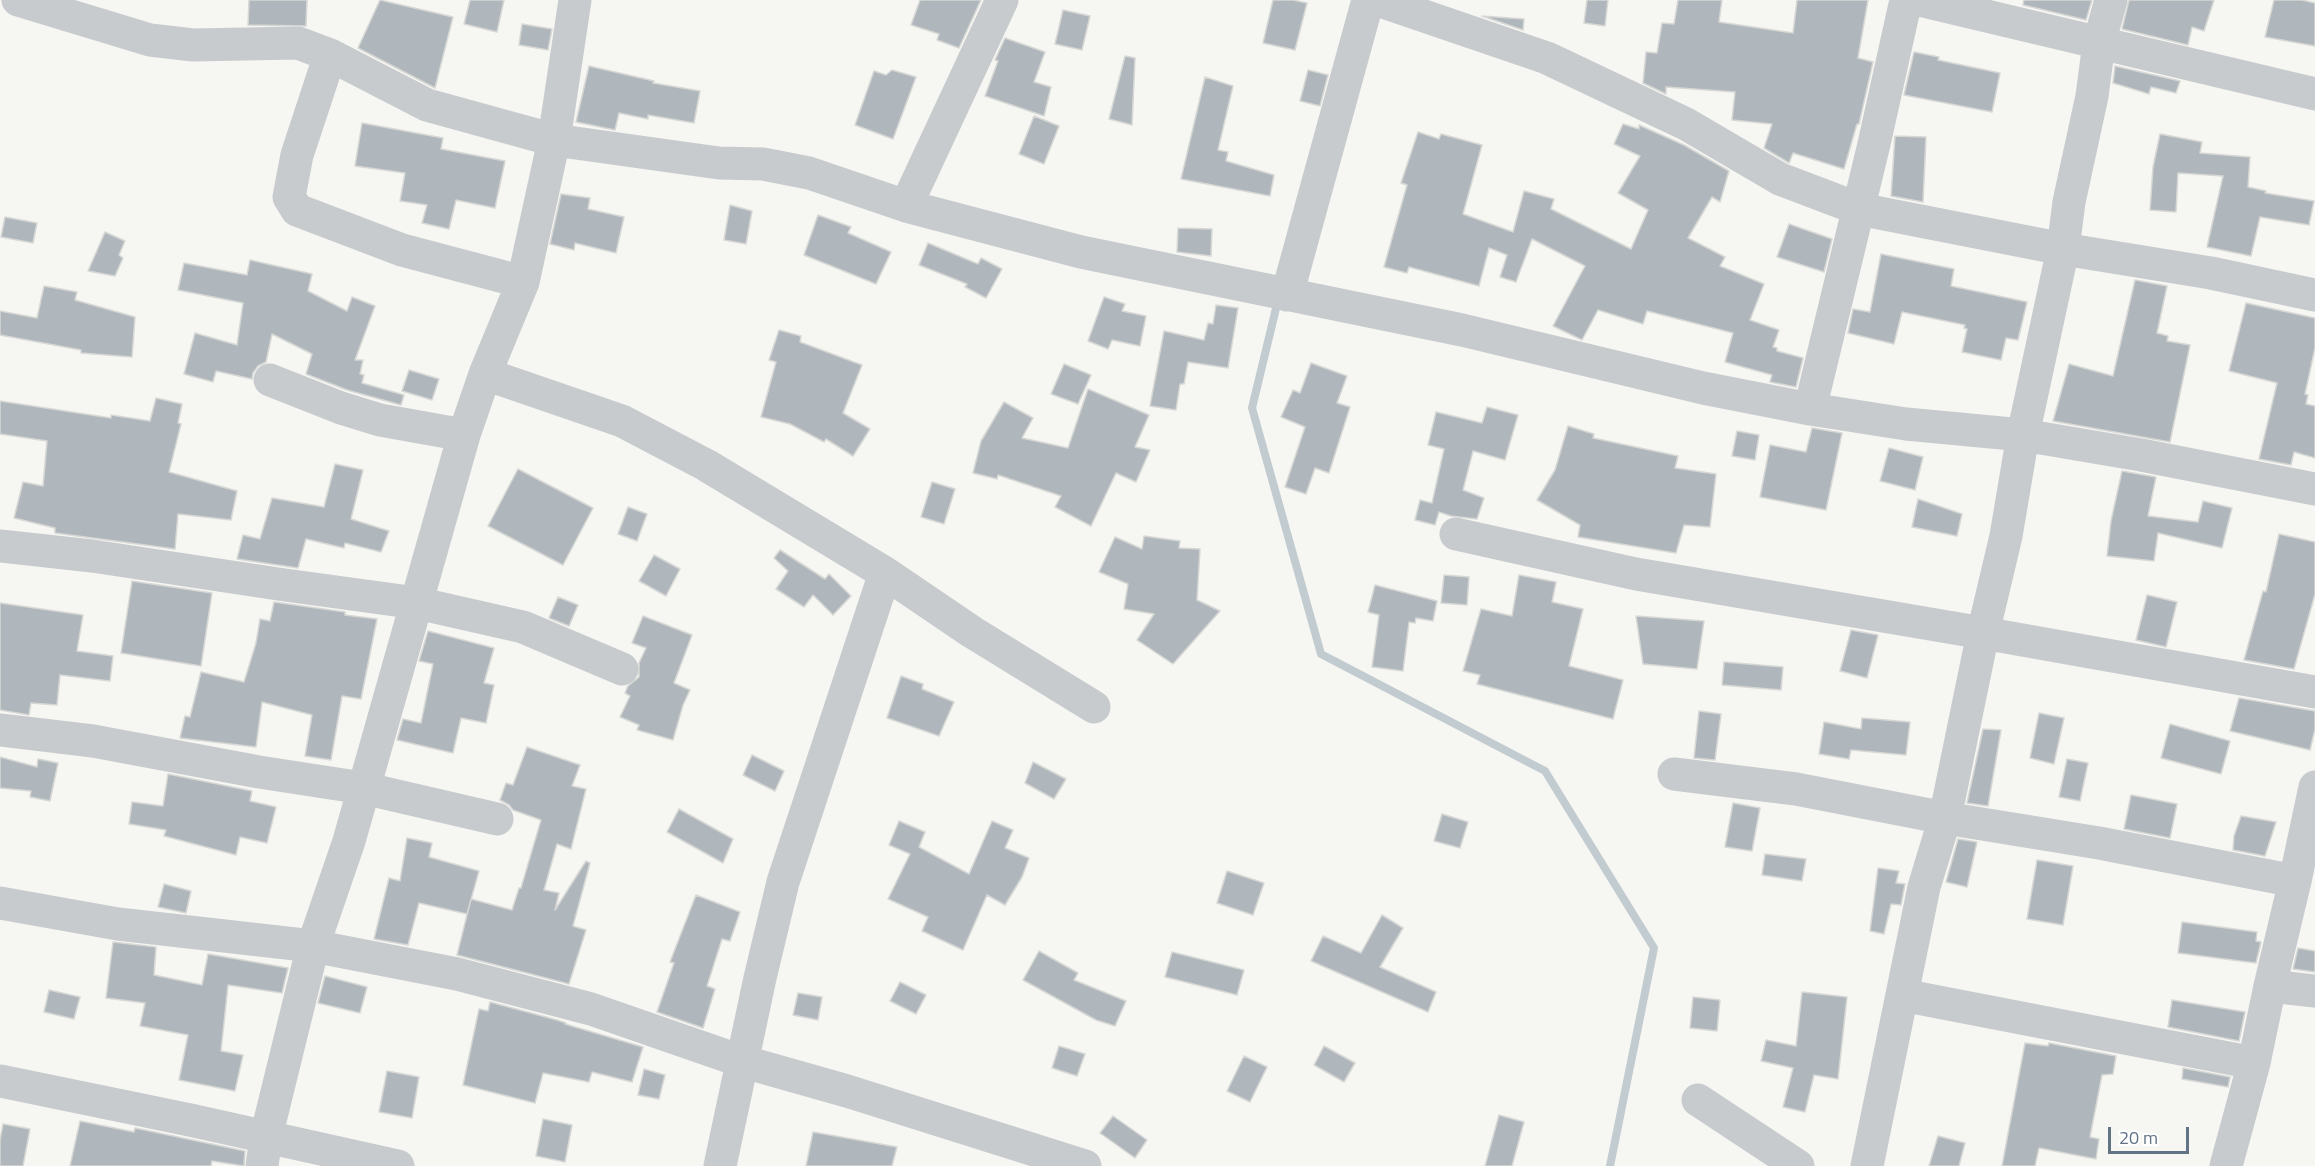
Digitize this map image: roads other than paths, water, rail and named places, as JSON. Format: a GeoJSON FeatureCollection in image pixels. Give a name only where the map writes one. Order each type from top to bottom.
{"type":"FeatureCollection","features":[{"type":"Feature","properties":{"kind":"street"},"geometry":{"type":"LineString","coordinates":[[18,0],[150,40],[193,45],[298,43],[330,55],[427,105],[554,140],[719,163],[763,164],[809,173],[906,207],[1081,252],[1462,330],[1703,388],[1810,409],[1906,424],[2023,435],[2315,489]]}},
{"type":"Feature","properties":{"kind":"street"},"geometry":{"type":"LineString","coordinates":[[264,1151],[313,946],[349,841],[464,435],[485,374],[523,282],[554,140],[574,0]]}},
{"type":"Feature","properties":{"kind":"street"},"geometry":{"type":"LineString","coordinates":[[906,207],[1002,0]]}},
{"type":"Feature","properties":{"kind":"street"},"geometry":{"type":"LineString","coordinates":[[1287,295],[1368,0]]}},
{"type":"Feature","properties":{"kind":"street"},"geometry":{"type":"LineString","coordinates":[[1377,0],[1547,58],[1686,124],[1780,179],[1859,209],[2063,249],[2211,273],[2315,295]]}},
{"type":"Feature","properties":{"kind":"street"},"geometry":{"type":"LineString","coordinates":[[1810,409],[1859,209],[1906,0]]}},
{"type":"Feature","properties":{"kind":"street"},"geometry":{"type":"LineString","coordinates":[[1919,0],[2315,94]]}},
{"type":"Feature","properties":{"kind":"street"},"geometry":{"type":"LineString","coordinates":[[1867,1166],[1924,887],[1945,818],[1983,633],[2006,536],[2023,435],[2063,249],[2069,202],[2092,96],[2099,43],[2111,0]]}},
{"type":"Feature","properties":{"kind":"street"},"geometry":{"type":"LineString","coordinates":[[330,55],[297,155],[290,198],[297,210],[402,250],[523,282]]}},
{"type":"Feature","properties":{"kind":"street"},"geometry":{"type":"LineString","coordinates":[[485,374],[622,421],[706,465],[885,573],[972,632],[1094,707]]}},
{"type":"Feature","properties":{"kind":"street"},"geometry":{"type":"LineString","coordinates":[[270,380],[341,408],[380,420],[464,435]]}},
{"type":"Feature","properties":{"kind":"street"},"geometry":{"type":"LineString","coordinates":[[1456,534],[1636,574],[2315,693]]}},
{"type":"Feature","properties":{"kind":"street"},"geometry":{"type":"LineString","coordinates":[[0,546],[92,556],[417,603],[523,627],[622,669]]}},
{"type":"Feature","properties":{"kind":"street"},"geometry":{"type":"LineString","coordinates":[[720,1166],[741,1061],[783,882],[885,573]]}},
{"type":"Feature","properties":{"kind":"street"},"geometry":{"type":"LineString","coordinates":[[0,730],[93,741],[259,772],[363,788],[497,819]]}},
{"type":"Feature","properties":{"kind":"street"},"geometry":{"type":"LineString","coordinates":[[1674,774],[1796,789],[1945,818],[2099,843],[2295,881]]}},
{"type":"Feature","properties":{"kind":"street"},"geometry":{"type":"LineString","coordinates":[[2226,1166],[2254,1063],[2315,788]]}},
{"type":"Feature","properties":{"kind":"street"},"geometry":{"type":"LineString","coordinates":[[0,903],[118,924],[313,946],[457,974],[591,1009],[741,1061],[847,1091],[1085,1166]]}},
{"type":"Feature","properties":{"kind":"street"},"geometry":{"type":"LineString","coordinates":[[2270,986],[2315,991]]}},
{"type":"Feature","properties":{"kind":"street"},"geometry":{"type":"LineString","coordinates":[[1902,994],[2254,1063]]}},
{"type":"Feature","properties":{"kind":"street"},"geometry":{"type":"LineString","coordinates":[[0,1081],[264,1151],[398,1166]]}},
{"type":"Feature","properties":{"kind":"street"},"geometry":{"type":"LineString","coordinates":[[1698,1100],[1797,1166]]}},
{"type":"Feature","properties":{"kind":"waterway"},"geometry":{"type":"LineString","coordinates":[[1278,300],[1252,408],[1321,654],[1545,771],[1654,948],[1610,1166]]}}]}
